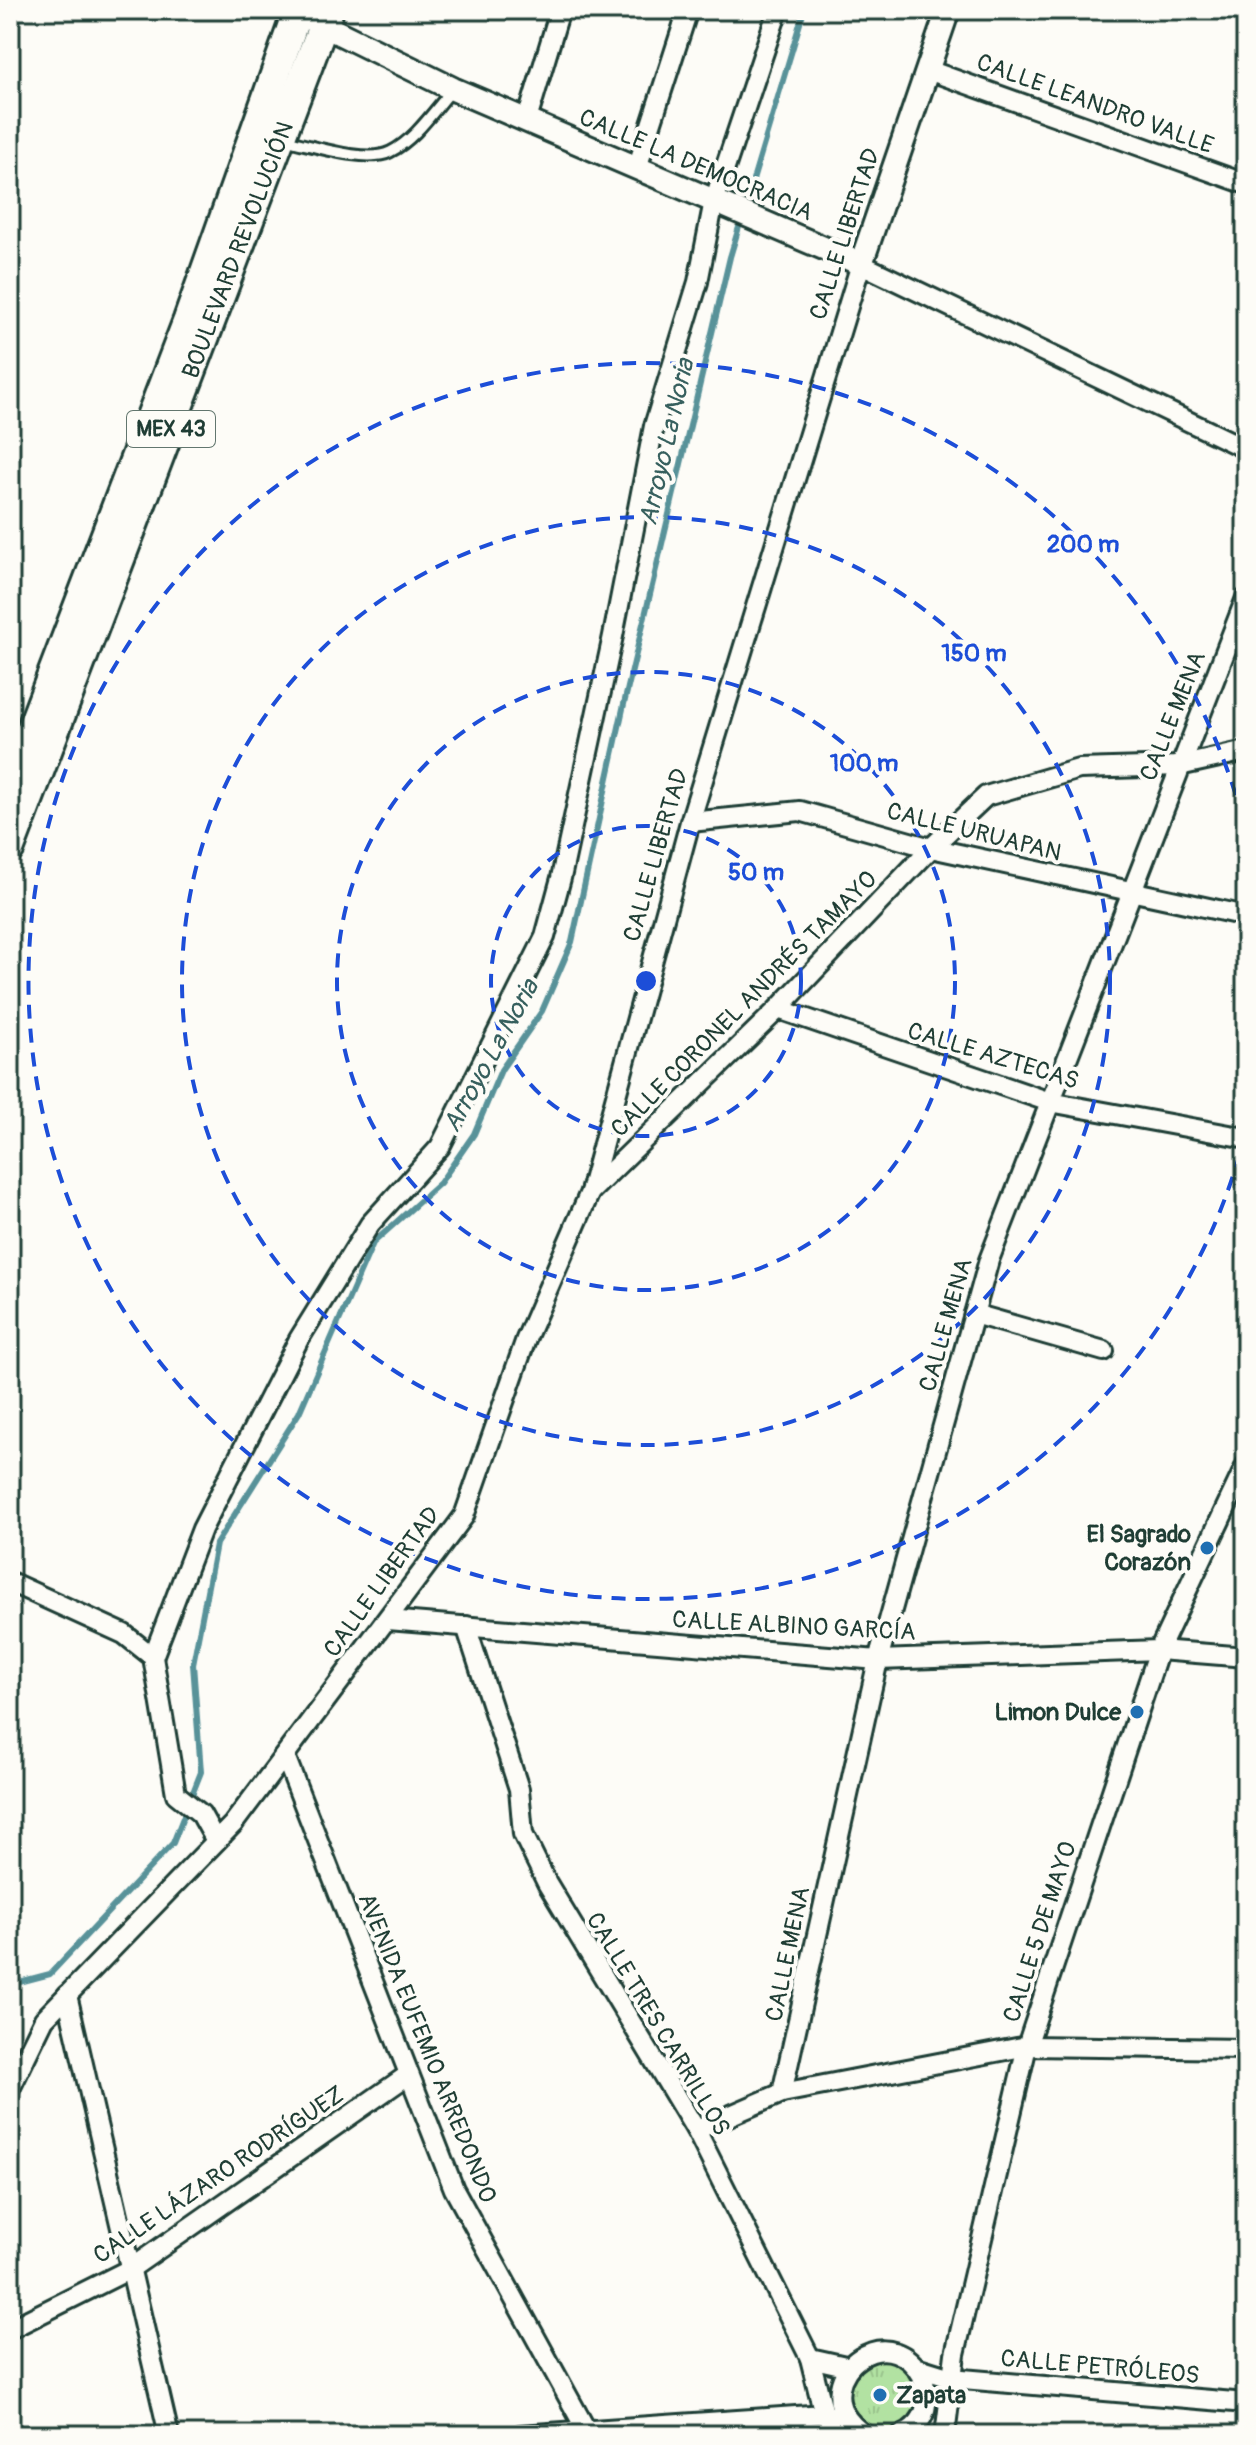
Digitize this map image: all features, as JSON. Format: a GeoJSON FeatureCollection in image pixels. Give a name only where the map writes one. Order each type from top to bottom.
{"type":"FeatureCollection","features":[{"type":"Feature","properties":{"kind":"main road","name":"BOULEVARD REVOLUCIÓN"},"geometry":{"type":"LineString","coordinates":[[10,848],[296,11]]}},
{"type":"Feature","properties":{"kind":"main road","name":"BOULEVARD REVOLUCIÓN"},"geometry":{"type":"LineString","coordinates":[[10,785],[281,140],[327,17]]}},
{"type":"Feature","properties":{"kind":"street"},"geometry":{"type":"LineString","coordinates":[[527,120],[560,10]]}},
{"type":"Feature","properties":{"kind":"street"},"geometry":{"type":"LineString","coordinates":[[637,168],[688,10]]}},
{"type":"Feature","properties":{"kind":"street"},"geometry":{"type":"LineString","coordinates":[[216,1841],[201,1814],[176,1794],[153,1657],[202,1529],[299,1339],[370,1224],[440,1147],[545,937],[561,878],[610,651],[654,426],[778,10]]}},
{"type":"Feature","properties":{"kind":"street","name":"CALLE LIBERTAD"},"geometry":{"type":"LineString","coordinates":[[10,2089],[44,2019],[216,1841],[285,1756],[464,1516],[526,1339],[590,1192],[690,822],[861,264],[948,10]]}},
{"type":"Feature","properties":{"kind":"street","name":"CALLE LA DEMOCRACIA"},"geometry":{"type":"LineString","coordinates":[[296,11],[327,17],[453,89],[861,264],[1246,449]]}},
{"type":"Feature","properties":{"kind":"street","name":"CALLE LEANDRO VALLE"},"geometry":{"type":"LineString","coordinates":[[928,70],[1246,184]]}},
{"type":"Feature","properties":{"kind":"street","name":"CALLE MENA"},"geometry":{"type":"LineString","coordinates":[[782,2093],[878,1660],[989,1260],[1246,598]]}},
{"type":"Feature","properties":{"kind":"street","name":"CALLE CORONEL ANDRÉS TAMAYO"},"geometry":{"type":"LineString","coordinates":[[590,1192],[778,1009],[931,848],[986,796],[1079,769],[1179,766],[1246,751]]}},
{"type":"Feature","properties":{"kind":"street","name":"CALLE URUAPAN"},"geometry":{"type":"LineString","coordinates":[[690,822],[800,811],[931,848],[1246,916]]}},
{"type":"Feature","properties":{"kind":"street","name":"CALLE AZTECAS"},"geometry":{"type":"LineString","coordinates":[[778,1009],[1050,1102],[1246,1138]]}},
{"type":"Feature","properties":{"kind":"street"},"geometry":{"type":"LineString","coordinates":[[974,1314],[1104,1351]]}},
{"type":"Feature","properties":{"kind":"street","name":"CALLE 5 DE MAYO"},"geometry":{"type":"LineString","coordinates":[[945,2435],[951,2378],[1027,2046],[1159,1650],[1246,1465]]}},
{"type":"Feature","properties":{"kind":"street"},"geometry":{"type":"LineString","coordinates":[[10,1582],[124,1634],[153,1657]]}},
{"type":"Feature","properties":{"kind":"street","name":"CALLE ALBINO GARCÍA"},"geometry":{"type":"LineString","coordinates":[[388,1620],[878,1660],[1159,1650],[1246,1657]]}},
{"type":"Feature","properties":{"kind":"street","name":"CALLE TRES CARRILLOS"},"geometry":{"type":"LineString","coordinates":[[466,1626],[519,1789],[523,1834],[547,1883],[696,2130],[810,2358],[824,2414],[844,2429],[865,2435]]}},
{"type":"Feature","properties":{"kind":"street","name":"AVENIDA EUFEMIO ARREDONDO"},"geometry":{"type":"LineString","coordinates":[[285,1756],[454,2189],[588,2433]]}},
{"type":"Feature","properties":{"kind":"street"},"geometry":{"type":"LineString","coordinates":[[67,1995],[169,2435]]}},
{"type":"Feature","properties":{"kind":"street"},"geometry":{"type":"LineString","coordinates":[[696,2130],[782,2093],[1027,2046],[1246,2049]]}},
{"type":"Feature","properties":{"kind":"street","name":"CALLE LÁZARO RODRÍGUEZ"},"geometry":{"type":"LineString","coordinates":[[10,2329],[130,2269],[408,2075]]}},
{"type":"Feature","properties":{"kind":"street","name":"CALLE PETRÓLEOS"},"geometry":{"type":"LineString","coordinates":[[850,2367],[866,2354],[880,2350],[895,2352],[919,2368],[951,2378],[1246,2403]]}},
{"type":"Feature","properties":{"kind":"street"},"geometry":{"type":"LineString","coordinates":[[520,2435],[588,2433],[824,2414],[850,2367],[810,2358]]}},
{"type":"Feature","properties":{"kind":"street"},"geometry":{"type":"LineString","coordinates":[[919,2368],[928,2395],[925,2410]]}},
{"type":"Feature","properties":{"kind":"street"},"geometry":{"type":"LineString","coordinates":[[901,2435],[918,2422],[951,2378]]}},
{"type":"Feature","properties":{"kind":"street"},"geometry":{"type":"LineString","coordinates":[[840,2387],[844,2429]]}},
{"type":"Feature","properties":{"kind":"lane"},"geometry":{"type":"LineString","coordinates":[[281,140],[347,153],[388,154],[402,144],[453,89]]}},
{"type":"Feature","properties":{"kind":"green space"},"geometry":{"type":"Polygon","coordinates":[[[883,2360],[902,2366],[912,2376],[918,2395],[912,2414],[902,2424],[883,2430],[864,2424],[854,2414],[848,2395],[854,2376],[864,2366],[883,2360]]]}},
{"type":"Feature","properties":{"kind":"waterway","name":"Arroyo La Noria"},"geometry":{"type":"LineString","coordinates":[[10,1990],[12,1984],[50,1974],[173,1843],[201,1772],[193,1664],[216,1544],[299,1413],[373,1243],[440,1183],[474,1134],[501,1070],[542,1011],[572,942],[624,704],[730,257],[804,10]]}},
{"type":"Feature","properties":{"kind":"place","name":"El Sagrado Corazón"},"geometry":{"type":"Point","coordinates":[1207,1548]}},
{"type":"Feature","properties":{"kind":"place","name":"Limon Dulce"},"geometry":{"type":"Point","coordinates":[1137,1712]}},
{"type":"Feature","properties":{"kind":"place","name":"Zapata"},"geometry":{"type":"Point","coordinates":[880,2395]}}]}
